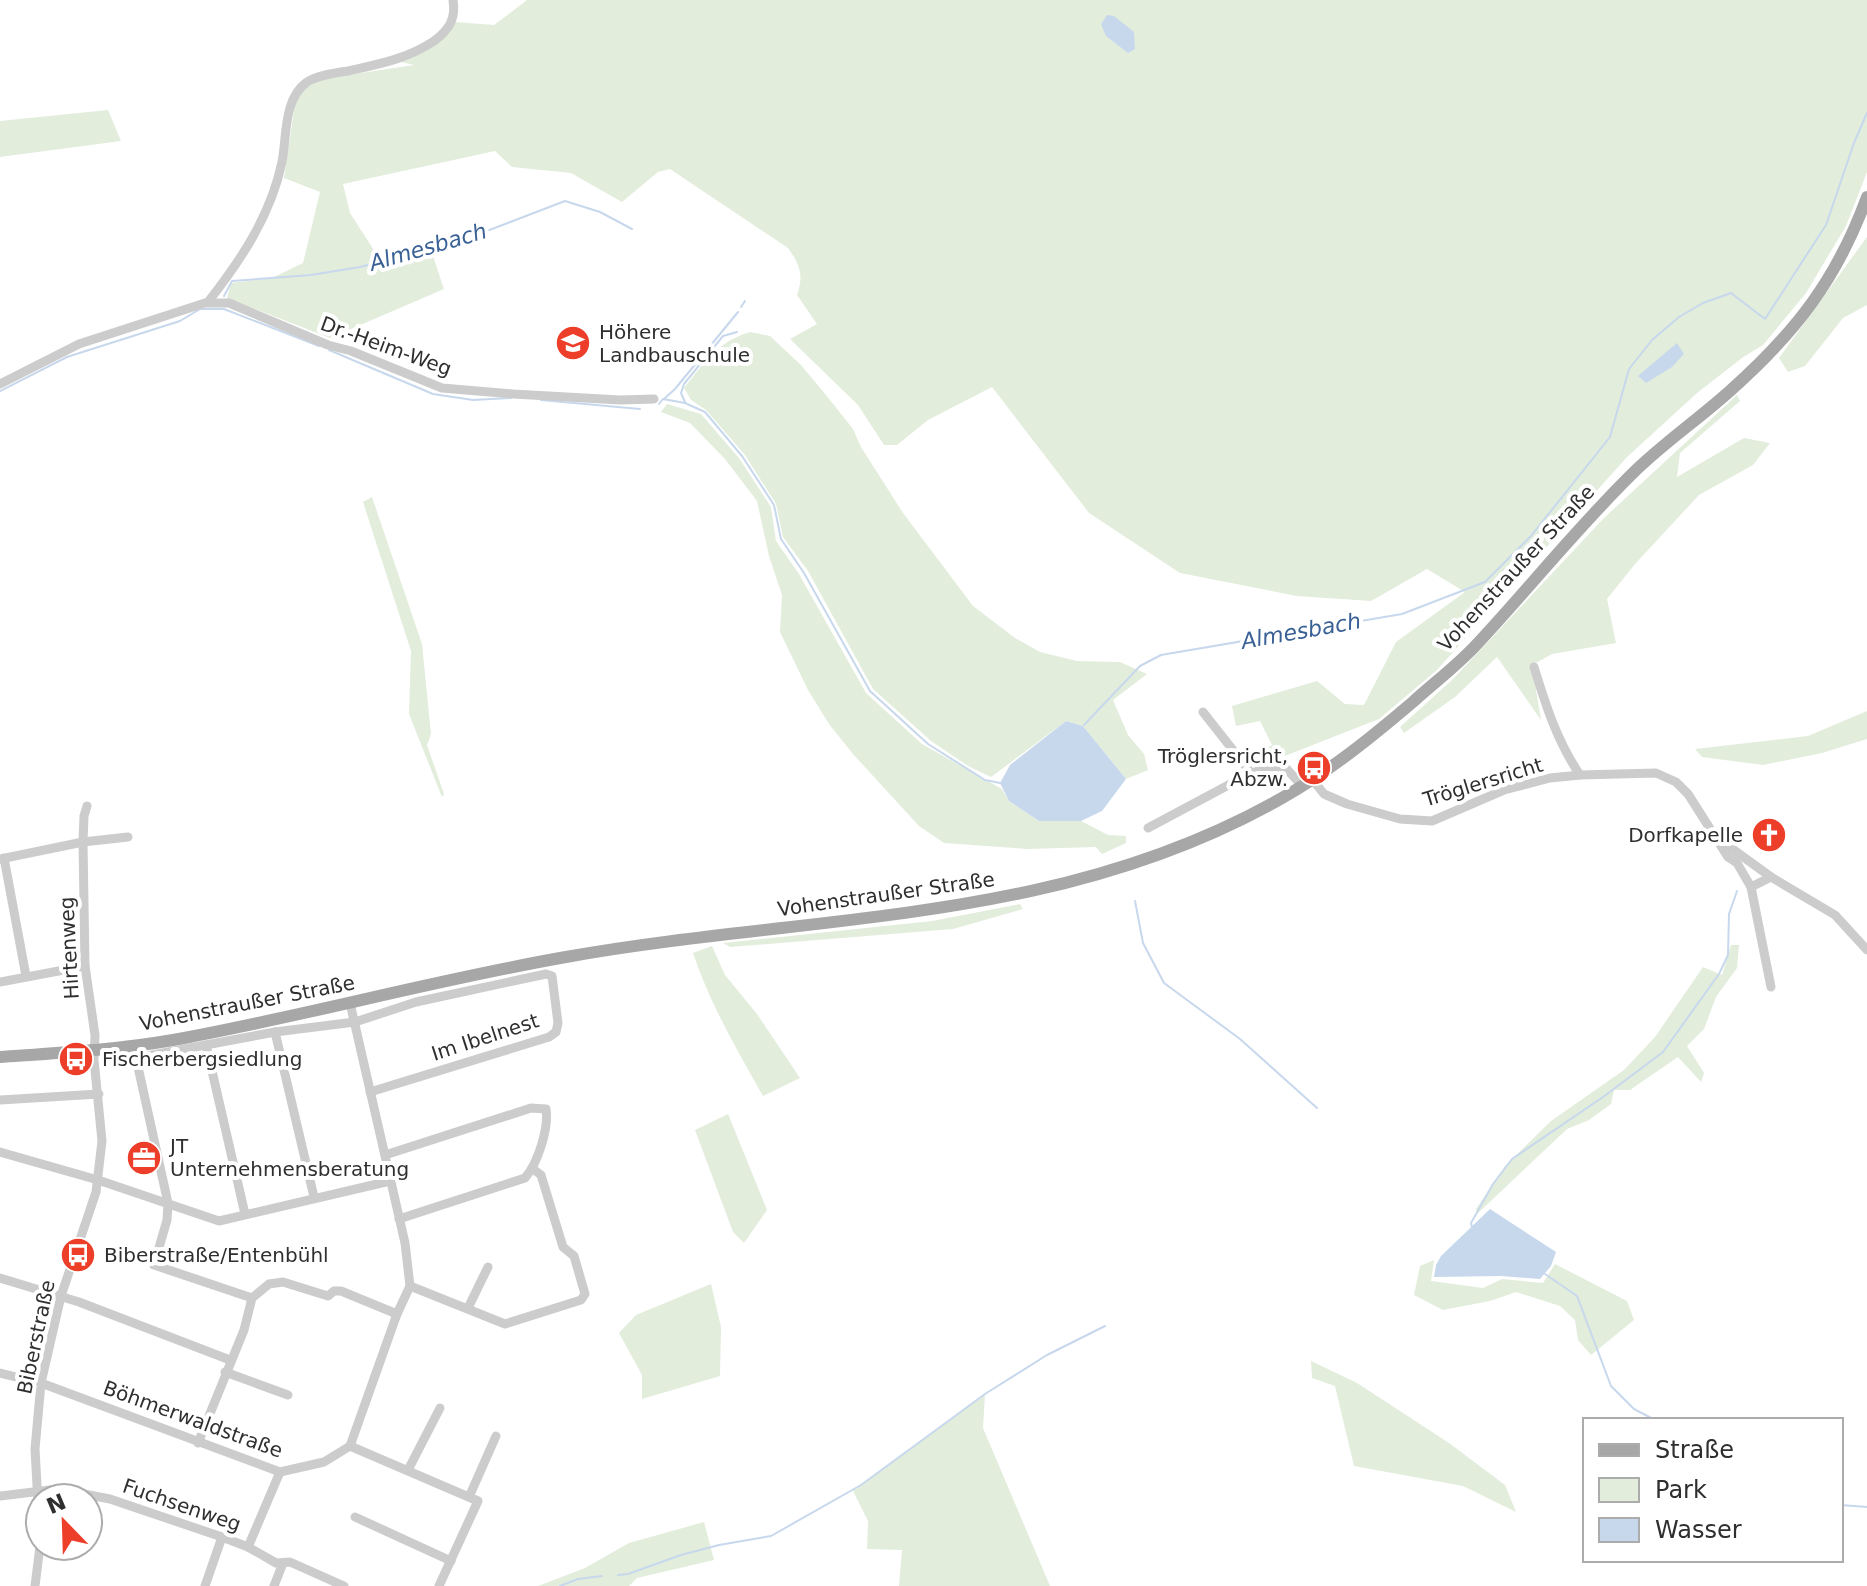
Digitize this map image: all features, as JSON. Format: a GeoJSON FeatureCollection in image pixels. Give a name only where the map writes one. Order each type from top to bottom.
{"type":"FeatureCollection","features":[{"type":"Feature","properties":{"kind":"main road","name":"Vohenstraußer Straße"},"geometry":{"type":"LineString","coordinates":[[0,1057],[94,1051],[173,1040],[570,956],[662,941],[852,921],[1024,895],[1089,878],[1198,839],[1282,798],[1307,782],[1384,727],[1475,647],[1583,523],[1638,467],[1732,389],[1800,319],[1843,256],[1867,197]]}},
{"type":"Feature","properties":{"kind":"street"},"geometry":{"type":"LineString","coordinates":[[0,384],[79,344],[208,302],[244,253],[270,203],[282,162],[290,109],[299,90],[314,79],[401,58],[422,48],[449,28],[454,18],[453,0]]}},
{"type":"Feature","properties":{"kind":"street","name":"Dr.-Heim-Weg"},"geometry":{"type":"LineString","coordinates":[[208,302],[229,303],[442,388],[620,400],[654,399]]}},
{"type":"Feature","properties":{"kind":"street","name":"Tröglersricht"},"geometry":{"type":"LineString","coordinates":[[1534,667],[1547,712],[1564,750],[1580,775]]}},
{"type":"Feature","properties":{"kind":"street"},"geometry":{"type":"LineString","coordinates":[[1148,828],[1251,773],[1203,712]]}},
{"type":"Feature","properties":{"kind":"street","name":"Tröglersricht"},"geometry":{"type":"LineString","coordinates":[[1251,773],[1285,767],[1324,794],[1347,804],[1400,819],[1432,821],[1504,790],[1550,778],[1644,772],[1667,777],[1688,794],[1751,887],[1771,987]]}},
{"type":"Feature","properties":{"kind":"street","name":"Hirtenweg"},"geometry":{"type":"LineString","coordinates":[[87,806],[83,842],[85,966],[95,1035],[94,1051]]}},
{"type":"Feature","properties":{"kind":"street"},"geometry":{"type":"LineString","coordinates":[[26,976],[2,858],[83,842],[128,837]]}},
{"type":"Feature","properties":{"kind":"street","name":"Tröglersricht"},"geometry":{"type":"LineString","coordinates":[[1720,839],[1771,877],[1835,915],[1867,950]]}},
{"type":"Feature","properties":{"kind":"street"},"geometry":{"type":"LineString","coordinates":[[1751,887],[1771,877]]}},
{"type":"Feature","properties":{"kind":"street"},"geometry":{"type":"LineString","coordinates":[[0,982],[85,966]]}},
{"type":"Feature","properties":{"kind":"street","name":"Vohenstraußer Straße"},"geometry":{"type":"LineString","coordinates":[[168,1203],[136,1058],[275,1032],[355,1022],[416,1002],[546,974],[552,976]]}},
{"type":"Feature","properties":{"kind":"street","name":"Im Ibelnest"},"geometry":{"type":"LineString","coordinates":[[370,1092],[549,1037],[556,1032],[558,1023],[552,976]]}},
{"type":"Feature","properties":{"kind":"street"},"geometry":{"type":"LineString","coordinates":[[350,1003],[399,1219],[410,1286],[350,1446],[478,1501],[439,1586]]}},
{"type":"Feature","properties":{"kind":"street"},"geometry":{"type":"LineString","coordinates":[[275,1032],[314,1197]]}},
{"type":"Feature","properties":{"kind":"street"},"geometry":{"type":"LineString","coordinates":[[206,1045],[245,1214]]}},
{"type":"Feature","properties":{"kind":"street","name":"Biberstraße"},"geometry":{"type":"LineString","coordinates":[[37,1482],[35,1449],[41,1383],[61,1296],[98,1180],[102,1141],[94,1051]]}},
{"type":"Feature","properties":{"kind":"street"},"geometry":{"type":"LineString","coordinates":[[0,1100],[99,1094]]}},
{"type":"Feature","properties":{"kind":"street"},"geometry":{"type":"LineString","coordinates":[[385,1155],[531,1108],[546,1109],[548,1118],[533,1169],[525,1178],[399,1219]]}},
{"type":"Feature","properties":{"kind":"street"},"geometry":{"type":"LineString","coordinates":[[0,1152],[98,1180],[219,1221],[390,1181]]}},
{"type":"Feature","properties":{"kind":"street"},"geometry":{"type":"LineString","coordinates":[[410,1286],[505,1324],[581,1300],[585,1294],[574,1256],[563,1247],[541,1175],[533,1169]]}},
{"type":"Feature","properties":{"kind":"street"},"geometry":{"type":"LineString","coordinates":[[168,1203],[167,1220],[154,1265],[252,1298]]}},
{"type":"Feature","properties":{"kind":"street"},"geometry":{"type":"LineString","coordinates":[[468,1308],[488,1267]]}},
{"type":"Feature","properties":{"kind":"street"},"geometry":{"type":"LineString","coordinates":[[0,1278],[61,1296],[230,1360]]}},
{"type":"Feature","properties":{"kind":"street"},"geometry":{"type":"LineString","coordinates":[[198,1443],[244,1330],[252,1298],[269,1284],[283,1282],[328,1296],[334,1291],[341,1291],[397,1314]]}},
{"type":"Feature","properties":{"kind":"street"},"geometry":{"type":"LineString","coordinates":[[225,1372],[288,1395]]}},
{"type":"Feature","properties":{"kind":"street","name":"Böhmerwaldstraße"},"geometry":{"type":"LineString","coordinates":[[0,1373],[41,1383],[280,1472],[324,1462],[350,1446]]}},
{"type":"Feature","properties":{"kind":"street"},"geometry":{"type":"LineString","coordinates":[[408,1470],[440,1408]]}},
{"type":"Feature","properties":{"kind":"street"},"geometry":{"type":"LineString","coordinates":[[469,1497],[496,1436]]}},
{"type":"Feature","properties":{"kind":"street"},"geometry":{"type":"LineString","coordinates":[[248,1547],[280,1472]]}},
{"type":"Feature","properties":{"kind":"street","name":"Fuchsenweg"},"geometry":{"type":"LineString","coordinates":[[0,1496],[24,1493]]}},
{"type":"Feature","properties":{"kind":"street","name":"Fuchsenweg"},"geometry":{"type":"LineString","coordinates":[[104,1498],[222,1537],[276,1563],[290,1562],[344,1586]]}},
{"type":"Feature","properties":{"kind":"street"},"geometry":{"type":"LineString","coordinates":[[355,1517],[451,1561]]}},
{"type":"Feature","properties":{"kind":"street"},"geometry":{"type":"LineString","coordinates":[[205,1586],[222,1537]]}},
{"type":"Feature","properties":{"kind":"street"},"geometry":{"type":"LineString","coordinates":[[36,1586],[38,1562]]}},
{"type":"Feature","properties":{"kind":"street"},"geometry":{"type":"LineString","coordinates":[[274,1586],[283,1563]]}},
{"type":"Feature","properties":{"kind":"green space"},"geometry":{"type":"Polygon","coordinates":[[[527,0],[1867,0],[1867,172],[1846,226],[1806,293],[1763,345],[1697,393],[1626,458],[1437,670],[1379,719],[1259,766],[1249,758],[1272,745],[1260,721],[1236,726],[1232,706],[1317,681],[1345,704],[1364,705],[1396,642],[1465,592],[1427,569],[1371,601],[1297,596],[1180,573],[1089,513],[992,387],[928,420],[897,445],[884,445],[858,405],[790,339],[817,324],[797,295],[800,270],[788,248],[670,169],[658,172],[622,202],[571,173],[512,167],[495,151],[343,184],[350,213],[377,255],[429,244],[444,289],[330,338],[227,298],[231,283],[272,278],[303,263],[320,192],[284,178],[295,104],[305,88],[321,79],[414,65],[388,59],[426,44],[455,22],[494,25],[527,0]]]}},
{"type":"Feature","properties":{"kind":"green space"},"geometry":{"type":"Polygon","coordinates":[[[108,110],[121,141],[0,157],[0,121],[108,110]]]}},
{"type":"Feature","properties":{"kind":"green space"},"geometry":{"type":"Polygon","coordinates":[[[1867,237],[1867,305],[1843,318],[1805,366],[1788,372],[1779,358],[1867,237]]]}},
{"type":"Feature","properties":{"kind":"green space"},"geometry":{"type":"Polygon","coordinates":[[[750,332],[770,336],[801,365],[826,395],[853,429],[903,513],[973,606],[1015,638],[1040,652],[1077,661],[1120,662],[1147,674],[1113,700],[1128,735],[1144,754],[1148,770],[1126,779],[1083,726],[1066,721],[991,777],[968,766],[931,741],[873,689],[808,571],[783,537],[776,504],[745,455],[706,410],[691,400],[684,388],[720,347],[750,332]]]}},
{"type":"Feature","properties":{"kind":"green space"},"geometry":{"type":"Polygon","coordinates":[[[1737,395],[1740,401],[1680,453],[1677,477],[1744,438],[1770,443],[1753,465],[1699,495],[1607,599],[1616,643],[1552,654],[1532,665],[1541,720],[1497,657],[1455,697],[1404,733],[1400,727],[1453,679],[1604,518],[1737,395]]]}},
{"type":"Feature","properties":{"kind":"green space"},"geometry":{"type":"Polygon","coordinates":[[[667,404],[701,414],[739,458],[771,507],[776,541],[799,574],[866,693],[922,744],[1002,789],[1009,801],[1039,821],[1081,821],[1108,835],[1126,836],[1126,843],[1102,854],[1096,847],[1028,849],[944,843],[919,826],[853,754],[808,690],[780,632],[782,595],[769,556],[757,501],[725,459],[690,423],[661,412],[667,404]]]}},
{"type":"Feature","properties":{"kind":"green space"},"geometry":{"type":"Polygon","coordinates":[[[372,497],[422,644],[431,734],[427,745],[444,794],[442,797],[409,714],[411,651],[363,502],[372,497]]]}},
{"type":"Feature","properties":{"kind":"green space"},"geometry":{"type":"Polygon","coordinates":[[[1867,711],[1867,739],[1822,753],[1763,765],[1702,757],[1695,749],[1808,736],[1867,711]]]}},
{"type":"Feature","properties":{"kind":"green space"},"geometry":{"type":"Polygon","coordinates":[[[1020,904],[1023,909],[953,929],[730,947],[723,943],[932,921],[1020,904]]]}},
{"type":"Feature","properties":{"kind":"green space"},"geometry":{"type":"Polygon","coordinates":[[[1731,945],[1739,945],[1737,968],[1716,997],[1704,1029],[1687,1046],[1704,1073],[1701,1082],[1678,1057],[1630,1090],[1614,1090],[1611,1104],[1589,1120],[1567,1129],[1477,1214],[1476,1209],[1505,1166],[1551,1121],[1624,1070],[1655,1037],[1703,967],[1722,975],[1731,945]]]}},
{"type":"Feature","properties":{"kind":"green space"},"geometry":{"type":"Polygon","coordinates":[[[712,946],[725,975],[757,1014],[800,1078],[763,1096],[716,1009],[693,953],[712,946]]]}},
{"type":"Feature","properties":{"kind":"green space"},"geometry":{"type":"Polygon","coordinates":[[[728,1114],[767,1210],[744,1243],[733,1232],[695,1130],[728,1114]]]}},
{"type":"Feature","properties":{"kind":"green space"},"geometry":{"type":"Polygon","coordinates":[[[1434,1260],[1431,1281],[1483,1288],[1502,1279],[1543,1283],[1555,1264],[1627,1301],[1634,1320],[1591,1355],[1578,1340],[1575,1320],[1560,1306],[1516,1292],[1490,1301],[1443,1310],[1414,1295],[1420,1266],[1434,1260]]]}},
{"type":"Feature","properties":{"kind":"green space"},"geometry":{"type":"Polygon","coordinates":[[[711,1284],[721,1327],[720,1376],[642,1399],[642,1375],[619,1333],[636,1315],[711,1284]]]}},
{"type":"Feature","properties":{"kind":"green space"},"geometry":{"type":"Polygon","coordinates":[[[1311,1361],[1357,1383],[1449,1443],[1505,1485],[1516,1512],[1463,1486],[1354,1466],[1335,1386],[1312,1378],[1311,1361]]]}},
{"type":"Feature","properties":{"kind":"green space"},"geometry":{"type":"Polygon","coordinates":[[[985,1394],[983,1428],[1050,1586],[899,1586],[902,1550],[867,1549],[868,1521],[853,1491],[985,1394]]]}},
{"type":"Feature","properties":{"kind":"green space"},"geometry":{"type":"Polygon","coordinates":[[[704,1522],[714,1560],[637,1578],[629,1586],[538,1586],[585,1568],[629,1543],[704,1522]]]}},
{"type":"Feature","properties":{"kind":"water"},"geometry":{"type":"Polygon","coordinates":[[[1107,15],[1114,16],[1134,32],[1135,49],[1128,53],[1106,36],[1101,24],[1107,15]]]}},
{"type":"Feature","properties":{"kind":"water"},"geometry":{"type":"Polygon","coordinates":[[[1677,343],[1684,354],[1672,367],[1646,383],[1638,376],[1677,343]]]}},
{"type":"Feature","properties":{"kind":"water"},"geometry":{"type":"Polygon","coordinates":[[[1066,721],[1083,726],[1126,779],[1102,811],[1081,821],[1039,821],[1009,801],[1000,783],[1010,765],[1066,721]]]}},
{"type":"Feature","properties":{"kind":"water"},"geometry":{"type":"Polygon","coordinates":[[[1490,1209],[1556,1252],[1551,1266],[1540,1279],[1434,1277],[1441,1256],[1490,1209]]]}},
{"type":"Feature","properties":{"kind":"waterway","name":"Almesbach"},"geometry":{"type":"LineString","coordinates":[[1084,725],[1140,666],[1161,655],[1402,614],[1485,582],[1531,536],[1610,437],[1629,369],[1652,340],[1679,317],[1703,303],[1731,293],[1765,319],[1826,225],[1867,113]]}},
{"type":"Feature","properties":{"kind":"waterway","name":"Almesbach"},"geometry":{"type":"LineString","coordinates":[[224,296],[232,281],[311,275],[360,267],[458,242],[565,201],[600,212],[632,229]]}},
{"type":"Feature","properties":{"kind":"waterway","name":"Almesbach"},"geometry":{"type":"LineString","coordinates":[[741,307],[745,301]]}},
{"type":"Feature","properties":{"kind":"waterway","name":"Almesbach"},"geometry":{"type":"LineString","coordinates":[[0,391],[67,357],[180,321],[200,309],[224,309],[319,346]]}},
{"type":"Feature","properties":{"kind":"waterway","name":"Almesbach"},"geometry":{"type":"LineString","coordinates":[[664,399],[738,312]]}},
{"type":"Feature","properties":{"kind":"waterway","name":"Almesbach"},"geometry":{"type":"LineString","coordinates":[[685,402],[681,393],[684,384],[723,336],[737,332]]}},
{"type":"Feature","properties":{"kind":"waterway"},"geometry":{"type":"LineString","coordinates":[[329,350],[433,394],[473,400],[511,398]]}},
{"type":"Feature","properties":{"kind":"waterway","name":"Almesbach"},"geometry":{"type":"LineString","coordinates":[[659,404],[663,399],[685,403],[705,412],[742,456],[774,505],[781,539],[804,573],[870,691],[928,744],[985,780],[1000,783]]}},
{"type":"Feature","properties":{"kind":"waterway"},"geometry":{"type":"LineString","coordinates":[[541,400],[640,409]]}},
{"type":"Feature","properties":{"kind":"waterway"},"geometry":{"type":"LineString","coordinates":[[1472,1227],[1471,1223],[1493,1184],[1512,1159],[1663,1052],[1719,974],[1728,955],[1729,914],[1737,891]]}},
{"type":"Feature","properties":{"kind":"waterway"},"geometry":{"type":"LineString","coordinates":[[1135,901],[1143,943],[1164,983],[1240,1039],[1317,1108]]}},
{"type":"Feature","properties":{"kind":"waterway"},"geometry":{"type":"LineString","coordinates":[[1545,1274],[1577,1296],[1611,1386],[1634,1409],[1651,1418]]}},
{"type":"Feature","properties":{"kind":"waterway"},"geometry":{"type":"LineString","coordinates":[[618,1575],[719,1545],[771,1536],[861,1485],[985,1394],[1047,1355],[1105,1326]]}},
{"type":"Feature","properties":{"kind":"waterway"},"geometry":{"type":"LineString","coordinates":[[1843,1505],[1867,1507]]}},
{"type":"Feature","properties":{"kind":"waterway"},"geometry":{"type":"LineString","coordinates":[[560,1586],[578,1579],[602,1576]]}},
{"type":"Feature","properties":{"kind":"place","name":"Höhere Landbauschule"},"geometry":{"type":"Point","coordinates":[573,343]}},
{"type":"Feature","properties":{"kind":"place","name":"Tröglersricht, Abzw."},"geometry":{"type":"Point","coordinates":[1314,768]}},
{"type":"Feature","properties":{"kind":"place","name":"Dorfkapelle"},"geometry":{"type":"Point","coordinates":[1769,835]}},
{"type":"Feature","properties":{"kind":"place","name":"Fischerbergsiedlung"},"geometry":{"type":"Point","coordinates":[76,1059]}},
{"type":"Feature","properties":{"kind":"place","name":"JT Unternehmensberatung"},"geometry":{"type":"Point","coordinates":[144,1158]}},
{"type":"Feature","properties":{"kind":"place","name":"Biberstraße/Entenbühl"},"geometry":{"type":"Point","coordinates":[78,1255]}}]}
